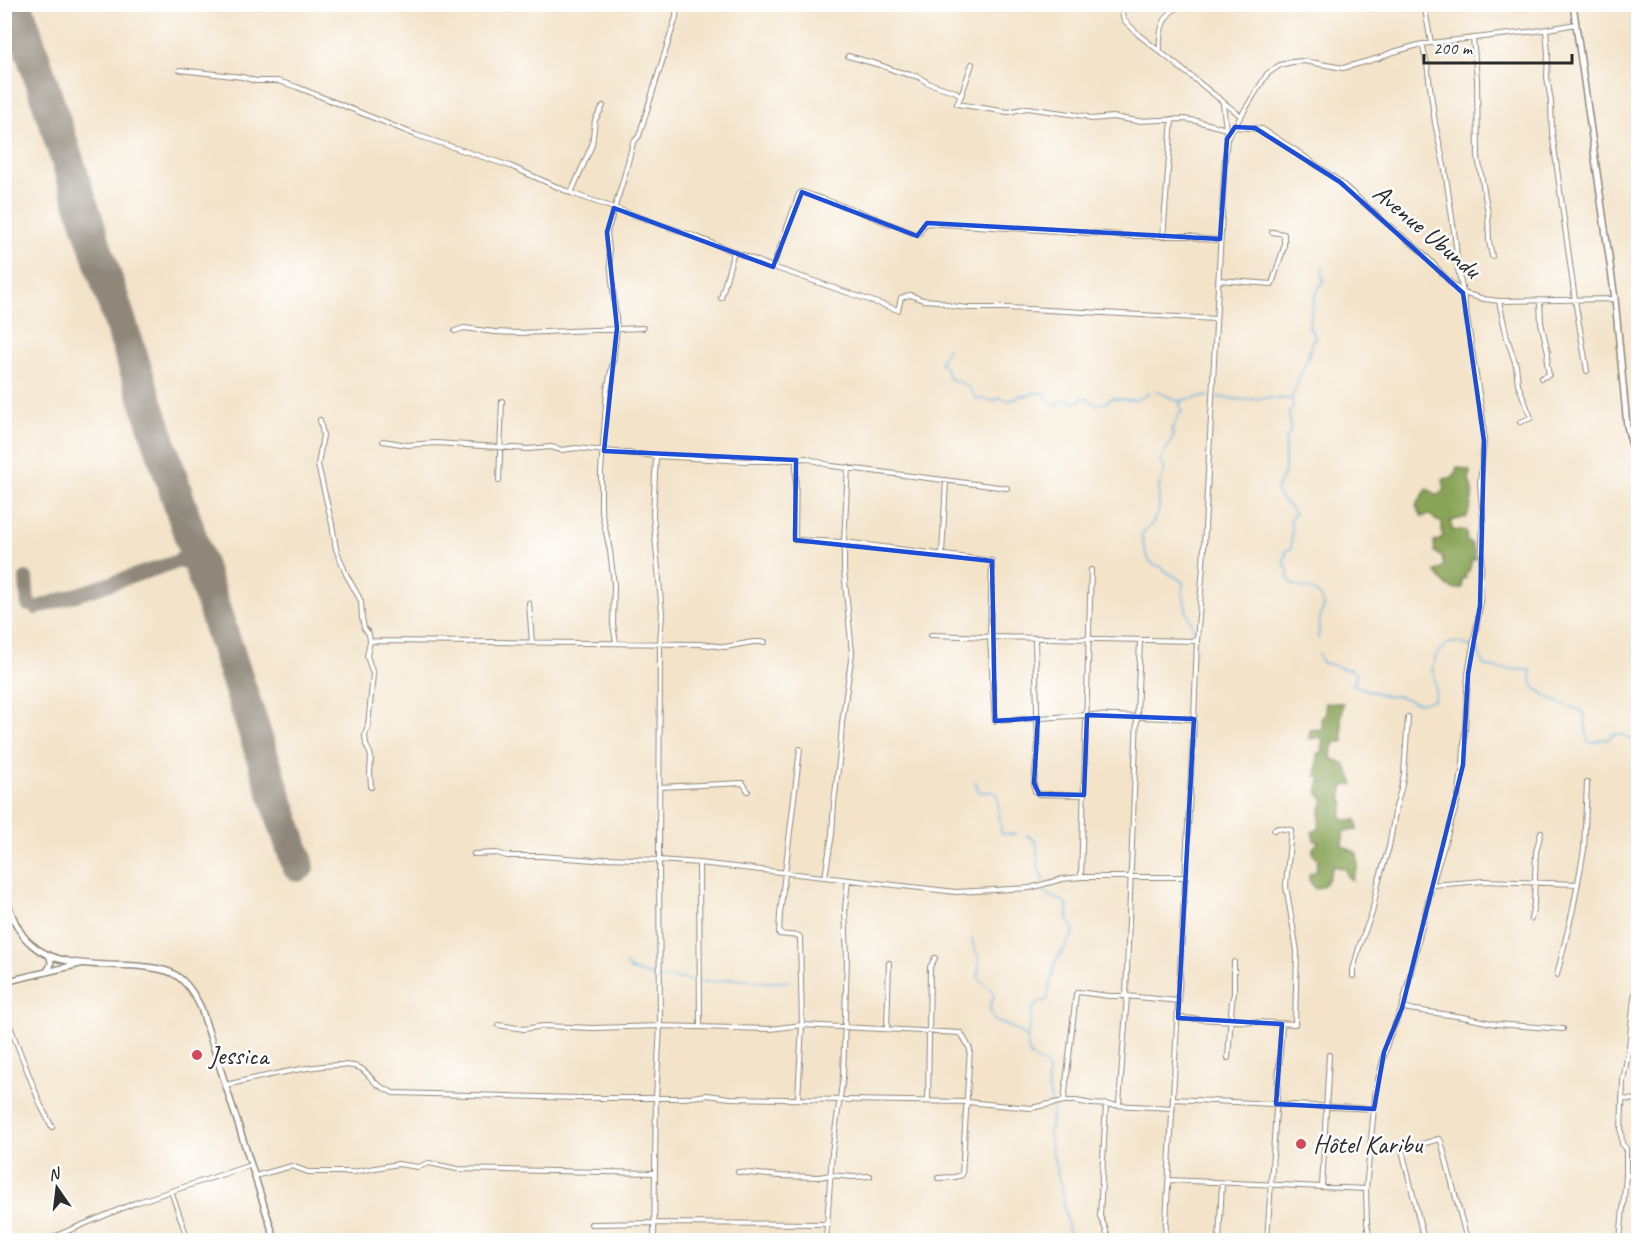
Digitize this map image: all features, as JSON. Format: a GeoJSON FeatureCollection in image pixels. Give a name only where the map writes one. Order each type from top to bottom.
{"type":"FeatureCollection","features":[{"type":"Feature","properties":{"kind":"street"},"geometry":{"type":"LineString","coordinates":[[616,643],[613,624],[614,584],[601,509],[608,390],[617,328],[606,232],[633,143],[639,136],[676,17],[677,4]]}},
{"type":"Feature","properties":{"kind":"street"},"geometry":{"type":"LineString","coordinates":[[1119,4],[1127,24],[1241,116]]}},
{"type":"Feature","properties":{"kind":"street"},"geometry":{"type":"LineString","coordinates":[[1160,51],[1159,36],[1164,21],[1172,11],[1183,4]]}},
{"type":"Feature","properties":{"kind":"street"},"geometry":{"type":"LineString","coordinates":[[1424,4],[1431,43]]}},
{"type":"Feature","properties":{"kind":"street"},"geometry":{"type":"LineString","coordinates":[[1574,4],[1615,299],[1627,426],[1638,462]]}},
{"type":"Feature","properties":{"kind":"street"},"geometry":{"type":"LineString","coordinates":[[1227,139],[1267,74],[1280,65],[1304,61],[1343,68],[1369,62],[1422,44],[1546,30],[1576,24]]}},
{"type":"Feature","properties":{"kind":"street"},"geometry":{"type":"LineString","coordinates":[[1546,30],[1552,132],[1587,370]]}},
{"type":"Feature","properties":{"kind":"street"},"geometry":{"type":"LineString","coordinates":[[1473,39],[1478,78],[1478,157],[1488,213],[1492,256]]}},
{"type":"Feature","properties":{"kind":"street"},"geometry":{"type":"LineString","coordinates":[[1370,1240],[1366,1189],[1376,1088],[1384,1052],[1401,1008],[1431,885],[1457,803],[1463,765],[1468,674],[1480,606],[1483,518],[1480,484],[1484,441],[1483,420],[1457,264],[1445,170],[1434,120],[1427,64],[1422,44]]}},
{"type":"Feature","properties":{"kind":"street"},"geometry":{"type":"LineString","coordinates":[[848,56],[919,76],[928,83],[956,92],[961,96]]}},
{"type":"Feature","properties":{"kind":"street"},"geometry":{"type":"LineString","coordinates":[[972,64],[957,104],[1008,112],[1027,108],[1090,118],[1197,121],[1226,129]]}},
{"type":"Feature","properties":{"kind":"street"},"geometry":{"type":"LineString","coordinates":[[180,70],[242,77],[255,81],[278,81],[297,87],[416,135],[510,166],[571,193],[898,310],[901,297],[910,295],[923,300],[938,301],[968,309],[1006,308],[1216,319]]}},
{"type":"Feature","properties":{"kind":"street"},"geometry":{"type":"LineString","coordinates":[[1166,1240],[1197,641],[1227,139],[1223,102]]}},
{"type":"Feature","properties":{"kind":"street"},"geometry":{"type":"LineString","coordinates":[[571,193],[592,146],[596,120],[603,106]]}},
{"type":"Feature","properties":{"kind":"street"},"geometry":{"type":"LineString","coordinates":[[1163,237],[1172,119]]}},
{"type":"Feature","properties":{"kind":"street","name":"Avenue Ubundu"},"geometry":{"type":"LineString","coordinates":[[1235,127],[1262,129],[1341,182],[1423,253],[1463,293],[1499,301],[1615,299]]}},
{"type":"Feature","properties":{"kind":"street"},"geometry":{"type":"LineString","coordinates":[[773,267],[799,194],[802,192],[918,235],[927,223],[1124,236],[1190,236],[1220,240]]}},
{"type":"Feature","properties":{"kind":"street"},"geometry":{"type":"LineString","coordinates":[[1218,280],[1272,284],[1284,247],[1284,234],[1272,231]]}},
{"type":"Feature","properties":{"kind":"street"},"geometry":{"type":"LineString","coordinates":[[721,298],[734,251]]}},
{"type":"Feature","properties":{"kind":"street"},"geometry":{"type":"LineString","coordinates":[[1499,301],[1516,365],[1518,384],[1531,418],[1520,422]]}},
{"type":"Feature","properties":{"kind":"street"},"geometry":{"type":"LineString","coordinates":[[1540,301],[1549,375],[1541,378]]}},
{"type":"Feature","properties":{"kind":"street"},"geometry":{"type":"LineString","coordinates":[[455,331],[464,328],[520,333],[643,328]]}},
{"type":"Feature","properties":{"kind":"street"},"geometry":{"type":"LineString","coordinates":[[499,481],[502,401]]}},
{"type":"Feature","properties":{"kind":"street"},"geometry":{"type":"LineString","coordinates":[[320,420],[323,435],[318,465],[336,541],[335,547],[346,574],[361,601],[364,628],[369,634],[370,641],[367,656],[373,674],[368,726],[364,735],[371,759],[371,787]]}},
{"type":"Feature","properties":{"kind":"street"},"geometry":{"type":"LineString","coordinates":[[383,441],[407,445],[436,443],[528,449],[576,448],[656,456],[746,461],[809,458],[832,466],[1007,488]]}},
{"type":"Feature","properties":{"kind":"street"},"geometry":{"type":"LineString","coordinates":[[654,1240],[656,1098],[660,1026],[659,787],[662,613],[653,514],[656,456]]}},
{"type":"Feature","properties":{"kind":"street"},"geometry":{"type":"LineString","coordinates":[[796,460],[795,540],[844,542],[992,561],[990,637],[995,721],[1087,716],[1194,720]]}},
{"type":"Feature","properties":{"kind":"street"},"geometry":{"type":"LineString","coordinates":[[825,877],[832,834],[842,723],[852,653],[844,570],[848,467]]}},
{"type":"Feature","properties":{"kind":"street"},"geometry":{"type":"LineString","coordinates":[[942,554],[946,480]]}},
{"type":"Feature","properties":{"kind":"street"},"geometry":{"type":"LineString","coordinates":[[1081,878],[1091,570]]}},
{"type":"Feature","properties":{"kind":"street"},"geometry":{"type":"LineString","coordinates":[[529,603],[532,643]]}},
{"type":"Feature","properties":{"kind":"street"},"geometry":{"type":"LineString","coordinates":[[932,635],[1197,641]]}},
{"type":"Feature","properties":{"kind":"street"},"geometry":{"type":"LineString","coordinates":[[1035,638],[1038,718],[1035,791],[1039,794],[1084,795]]}},
{"type":"Feature","properties":{"kind":"street"},"geometry":{"type":"LineString","coordinates":[[1119,1104],[1126,997],[1140,640]]}},
{"type":"Feature","properties":{"kind":"street"},"geometry":{"type":"LineString","coordinates":[[370,641],[700,644],[725,647],[765,642]]}},
{"type":"Feature","properties":{"kind":"street"},"geometry":{"type":"LineString","coordinates":[[1353,975],[1360,944],[1372,913],[1404,774],[1408,717]]}},
{"type":"Feature","properties":{"kind":"street"},"geometry":{"type":"LineString","coordinates":[[798,1099],[802,1025],[800,937],[779,934],[800,749]]}},
{"type":"Feature","properties":{"kind":"street"},"geometry":{"type":"LineString","coordinates":[[659,787],[743,783],[748,790]]}},
{"type":"Feature","properties":{"kind":"street"},"geometry":{"type":"LineString","coordinates":[[1557,975],[1584,850],[1587,783]]}},
{"type":"Feature","properties":{"kind":"street"},"geometry":{"type":"LineString","coordinates":[[1178,1018],[1295,1024],[1296,951],[1286,886],[1291,830],[1278,828],[1274,830]]}},
{"type":"Feature","properties":{"kind":"street"},"geometry":{"type":"LineString","coordinates":[[1531,919],[1534,904],[1536,852],[1541,832]]}},
{"type":"Feature","properties":{"kind":"street"},"geometry":{"type":"LineString","coordinates":[[474,854],[497,853],[513,856],[699,863],[956,892],[1030,888],[1062,879],[1186,877]]}},
{"type":"Feature","properties":{"kind":"street"},"geometry":{"type":"LineString","coordinates":[[699,863],[700,1027]]}},
{"type":"Feature","properties":{"kind":"street"},"geometry":{"type":"LineString","coordinates":[[826,1240],[832,1152],[840,1100],[845,1027],[847,951],[845,909],[848,880]]}},
{"type":"Feature","properties":{"kind":"street"},"geometry":{"type":"LineString","coordinates":[[1431,885],[1485,882],[1578,884]]}},
{"type":"Feature","properties":{"kind":"street"},"geometry":{"type":"LineString","coordinates":[[4,894],[22,934],[38,950],[60,959],[84,963],[156,968],[174,974],[187,984],[201,1008],[275,1240]]}},
{"type":"Feature","properties":{"kind":"street"},"geometry":{"type":"LineString","coordinates":[[45,972],[51,968],[49,955]]}},
{"type":"Feature","properties":{"kind":"street"},"geometry":{"type":"LineString","coordinates":[[928,1101],[930,966],[935,958]]}},
{"type":"Feature","properties":{"kind":"street"},"geometry":{"type":"LineString","coordinates":[[1228,1058],[1234,994],[1234,962]]}},
{"type":"Feature","properties":{"kind":"street"},"geometry":{"type":"LineString","coordinates":[[4,982],[84,963]]}},
{"type":"Feature","properties":{"kind":"street"},"geometry":{"type":"LineString","coordinates":[[887,1029],[889,963]]}},
{"type":"Feature","properties":{"kind":"street"},"geometry":{"type":"LineString","coordinates":[[1620,1240],[1626,1176],[1626,1148],[1622,1144],[1621,1130],[1623,1081],[1638,981]]}},
{"type":"Feature","properties":{"kind":"street"},"geometry":{"type":"LineString","coordinates":[[1065,1101],[1079,991],[1109,996],[1179,1001]]}},
{"type":"Feature","properties":{"kind":"street"},"geometry":{"type":"LineString","coordinates":[[1401,1008],[1496,1024],[1563,1029]]}},
{"type":"Feature","properties":{"kind":"street"},"geometry":{"type":"LineString","coordinates":[[4,1011],[41,1106],[52,1127]]}},
{"type":"Feature","properties":{"kind":"street"},"geometry":{"type":"LineString","coordinates":[[1267,1240],[1282,1023]]}},
{"type":"Feature","properties":{"kind":"street"},"geometry":{"type":"LineString","coordinates":[[498,1025],[524,1029],[543,1026],[770,1029],[802,1025],[962,1034],[970,1049],[962,1174],[938,1178]]}},
{"type":"Feature","properties":{"kind":"street"},"geometry":{"type":"LineString","coordinates":[[1322,1187],[1329,1055]]}},
{"type":"Feature","properties":{"kind":"street"},"geometry":{"type":"LineString","coordinates":[[225,1084],[298,1070],[346,1064],[362,1069],[377,1085],[393,1093],[578,1098],[684,1098],[707,1095],[730,1098],[967,1102],[1022,1107],[1065,1101],[1173,1108]]}},
{"type":"Feature","properties":{"kind":"street"},"geometry":{"type":"LineString","coordinates":[[1173,1099],[1374,1109]]}},
{"type":"Feature","properties":{"kind":"street"},"geometry":{"type":"LineString","coordinates":[[1622,1100],[1638,1100]]}},
{"type":"Feature","properties":{"kind":"street"},"geometry":{"type":"LineString","coordinates":[[1106,1104],[1100,1216],[1108,1240],[1130,1240]]}},
{"type":"Feature","properties":{"kind":"street"},"geometry":{"type":"LineString","coordinates":[[1424,1240],[1402,1150],[1439,1139],[1467,1240]]}},
{"type":"Feature","properties":{"kind":"street"},"geometry":{"type":"LineString","coordinates":[[255,1176],[292,1166],[308,1172],[353,1172],[398,1164],[418,1167],[429,1163],[457,1169],[655,1173]]}},
{"type":"Feature","properties":{"kind":"street"},"geometry":{"type":"LineString","coordinates":[[46,1240],[135,1203],[251,1165]]}},
{"type":"Feature","properties":{"kind":"street"},"geometry":{"type":"LineString","coordinates":[[738,1172],[780,1176],[870,1176]]}},
{"type":"Feature","properties":{"kind":"street"},"geometry":{"type":"LineString","coordinates":[[1626,1176],[1638,1173]]}},
{"type":"Feature","properties":{"kind":"street"},"geometry":{"type":"LineString","coordinates":[[1169,1180],[1366,1189]]}},
{"type":"Feature","properties":{"kind":"street"},"geometry":{"type":"LineString","coordinates":[[1219,1240],[1222,1182]]}},
{"type":"Feature","properties":{"kind":"street"},"geometry":{"type":"LineString","coordinates":[[171,1191],[188,1240]]}},
{"type":"Feature","properties":{"kind":"street"},"geometry":{"type":"LineString","coordinates":[[591,1224],[654,1222],[828,1224]]}},
{"type":"Feature","properties":{"kind":"highlighted area"},"geometry":{"type":"Polygon","coordinates":[[[1235,127],[1255,128],[1340,182],[1463,293],[1484,441],[1480,606],[1468,674],[1463,765],[1402,1008],[1384,1052],[1374,1109],[1276,1104],[1282,1024],[1178,1018],[1194,719],[1087,715],[1084,795],[1039,794],[1034,783],[1038,718],[995,721],[992,561],[795,540],[796,460],[604,451],[617,328],[607,232],[614,208],[773,267],[802,192],[917,236],[927,223],[1220,239],[1227,139],[1235,127]]]}},
{"type":"Feature","properties":{"kind":"green space"},"geometry":{"type":"Polygon","coordinates":[[[1457,467],[1470,471],[1472,497],[1467,517],[1450,521],[1452,529],[1466,531],[1467,542],[1471,543],[1476,558],[1472,560],[1469,571],[1465,574],[1466,578],[1462,579],[1462,588],[1452,589],[1435,572],[1444,566],[1442,557],[1435,552],[1434,542],[1443,536],[1442,522],[1430,515],[1422,517],[1416,506],[1427,489],[1436,496],[1445,490],[1443,479],[1454,477],[1457,467]]]}},
{"type":"Feature","properties":{"kind":"green space"},"geometry":{"type":"Polygon","coordinates":[[[1325,703],[1343,703],[1341,718],[1343,742],[1335,742],[1331,758],[1345,764],[1354,784],[1344,786],[1341,796],[1344,803],[1341,816],[1344,820],[1356,820],[1358,830],[1344,831],[1342,846],[1357,853],[1358,867],[1352,880],[1347,875],[1346,869],[1333,866],[1326,883],[1315,889],[1309,880],[1309,874],[1316,872],[1318,859],[1313,854],[1313,848],[1319,842],[1314,840],[1312,832],[1319,829],[1320,811],[1324,800],[1318,792],[1321,778],[1316,776],[1318,754],[1323,751],[1322,737],[1309,739],[1310,730],[1323,729],[1321,719],[1326,713],[1325,703]]]}},
{"type":"Feature","properties":{"kind":"waterway"},"geometry":{"type":"LineString","coordinates":[[1318,639],[1320,617],[1324,606],[1316,592],[1292,584],[1288,577],[1288,569],[1283,560],[1286,556],[1285,551],[1291,549],[1290,520],[1295,514],[1276,490],[1285,472],[1285,444],[1290,433],[1289,413],[1293,405],[1292,399],[1308,357],[1311,341],[1315,339],[1309,327],[1315,297],[1324,280],[1323,267]]}},
{"type":"Feature","properties":{"kind":"waterway"},"geometry":{"type":"LineString","coordinates":[[948,348],[940,364],[945,366],[949,378],[968,387],[975,398],[995,401],[999,397],[1011,400],[1021,395],[1045,393],[1048,400],[1057,406],[1065,399],[1074,403],[1080,401],[1081,398],[1088,398],[1100,404],[1111,398],[1135,400],[1149,393]]}},
{"type":"Feature","properties":{"kind":"waterway"},"geometry":{"type":"LineString","coordinates":[[1156,391],[1180,402]]}},
{"type":"Feature","properties":{"kind":"waterway"},"geometry":{"type":"LineString","coordinates":[[1195,653],[1193,626],[1182,593],[1183,582],[1162,567],[1152,563],[1141,535],[1152,524],[1159,510],[1159,487],[1165,468],[1160,461],[1173,438],[1171,430],[1178,415],[1182,412],[1180,406],[1182,400],[1209,396]]}},
{"type":"Feature","properties":{"kind":"waterway"},"geometry":{"type":"LineString","coordinates":[[1217,397],[1245,400],[1292,399]]}},
{"type":"Feature","properties":{"kind":"waterway"},"geometry":{"type":"LineString","coordinates":[[1319,654],[1322,663],[1350,669],[1357,674],[1353,684],[1357,686],[1389,697],[1399,696],[1422,703],[1434,700],[1436,684],[1432,668],[1443,646],[1455,643],[1469,646],[1478,650],[1484,666],[1531,670],[1531,680],[1534,686],[1545,696],[1582,711],[1588,742],[1593,743],[1609,739],[1613,734],[1622,734],[1638,744]]}},
{"type":"Feature","properties":{"kind":"waterway"},"geometry":{"type":"LineString","coordinates":[[975,781],[979,792],[997,794],[1001,832],[1017,834]]}},
{"type":"Feature","properties":{"kind":"waterway"},"geometry":{"type":"LineString","coordinates":[[1026,835],[1036,841],[1039,873],[1043,874],[1043,882]]}},
{"type":"Feature","properties":{"kind":"waterway"},"geometry":{"type":"LineString","coordinates":[[1027,1038],[1033,1008],[1047,1000],[1055,963],[1074,933],[1068,920],[1068,907],[1063,901],[1047,895],[1044,889]]}},
{"type":"Feature","properties":{"kind":"waterway"},"geometry":{"type":"LineString","coordinates":[[972,939],[979,957],[978,978],[993,991],[994,997],[990,1005],[995,1021],[1025,1036],[1028,1040],[1029,1054],[1046,1065],[1048,1071],[1048,1087],[1053,1110],[1049,1132],[1061,1187],[1069,1237],[1067,1240]]}},
{"type":"Feature","properties":{"kind":"waterway"},"geometry":{"type":"LineString","coordinates":[[626,964],[631,970],[655,977]]}},
{"type":"Feature","properties":{"kind":"waterway"},"geometry":{"type":"LineString","coordinates":[[662,978],[709,982],[728,979],[790,981]]}},
{"type":"Feature","properties":{"kind":"taxiway"},"geometry":{"type":"LineString","coordinates":[[36,608],[179,561],[187,550],[190,536]]}},
{"type":"Feature","properties":{"kind":"taxiway"},"geometry":{"type":"LineString","coordinates":[[179,561],[196,566],[203,574]]}},
{"type":"Feature","properties":{"kind":"taxiway"},"geometry":{"type":"LineString","coordinates":[[26,578],[28,605]]}},
{"type":"Feature","properties":{"kind":"runway"},"geometry":{"type":"LineString","coordinates":[[16,4],[298,865]]}},
{"type":"Feature","properties":{"kind":"place","name":"Jessica"},"geometry":{"type":"Point","coordinates":[197,1055]}},
{"type":"Feature","properties":{"kind":"place","name":"Hôtel Karibu"},"geometry":{"type":"Point","coordinates":[1301,1144]}}]}
